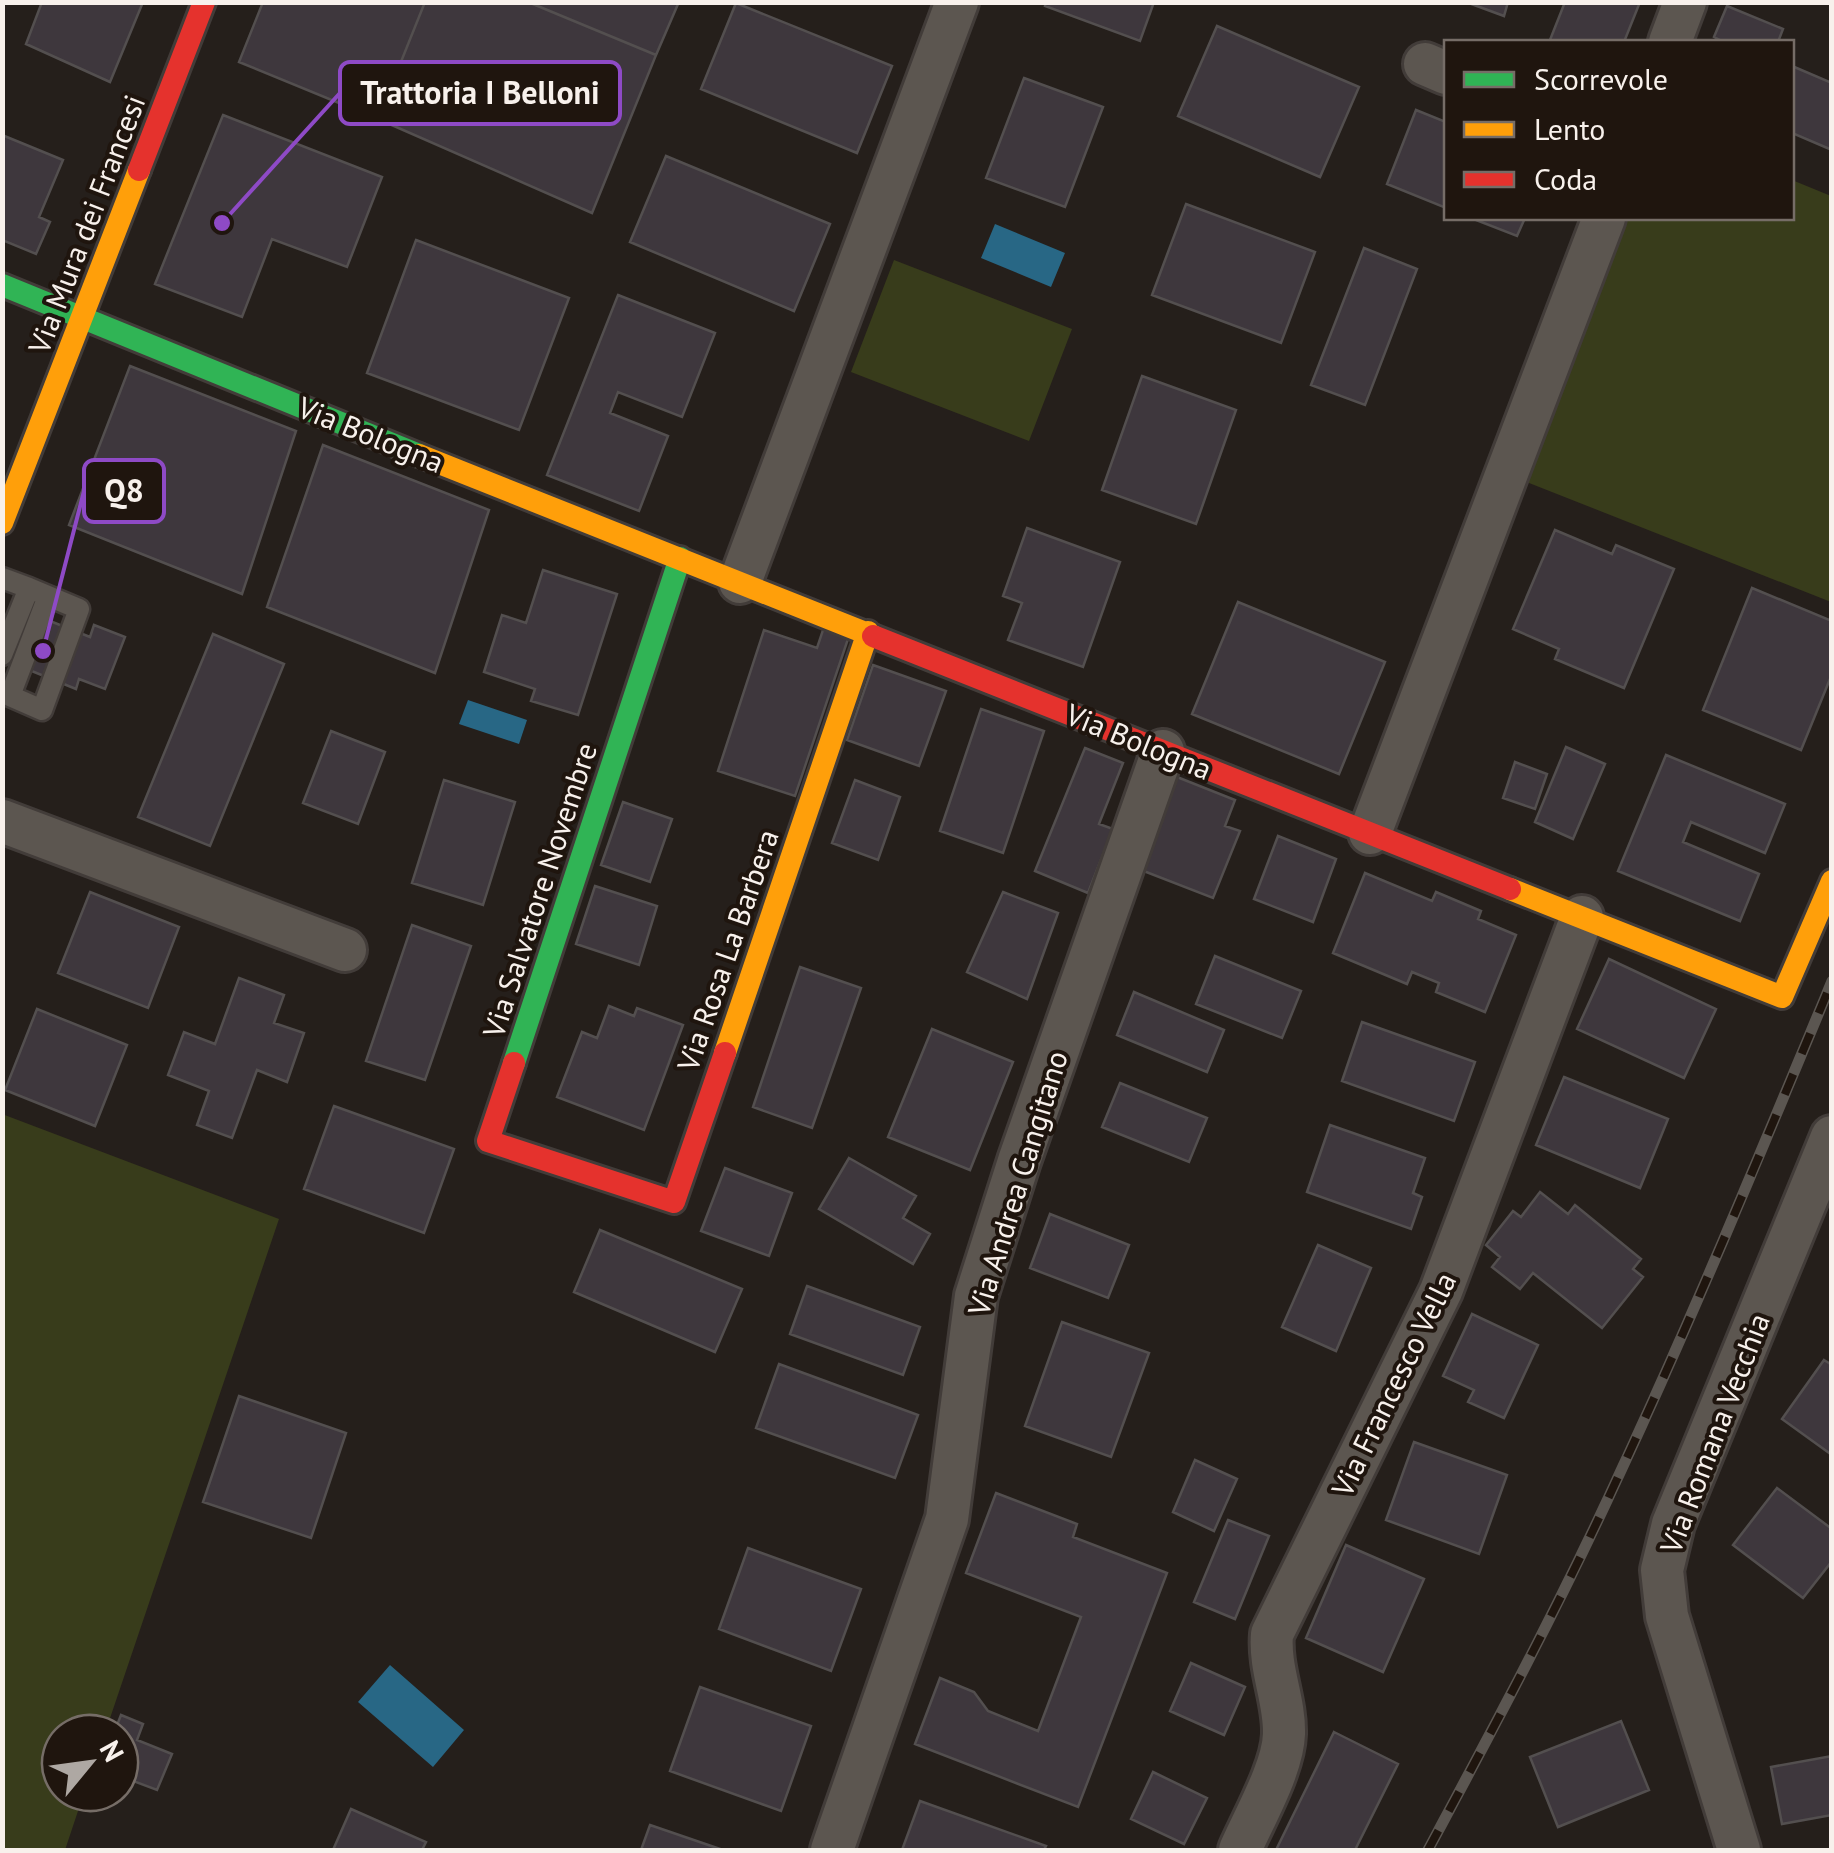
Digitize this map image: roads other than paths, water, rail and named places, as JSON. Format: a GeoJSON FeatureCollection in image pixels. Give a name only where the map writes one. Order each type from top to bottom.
{"type":"FeatureCollection","features":[{"type":"Feature","properties":{"kind":"street","name":"Via Mura dei Francesi"},"geometry":{"type":"LineString","coordinates":[[2,523],[204,2]]}},
{"type":"Feature","properties":{"kind":"street"},"geometry":{"type":"LineString","coordinates":[[740,582],[957,2]]}},
{"type":"Feature","properties":{"kind":"street"},"geometry":{"type":"LineString","coordinates":[[1671,40],[1685,2]]}},
{"type":"Feature","properties":{"kind":"street"},"geometry":{"type":"LineString","coordinates":[[1370,833],[1603,220]]}},
{"type":"Feature","properties":{"kind":"street","name":"Via Bologna"},"geometry":{"type":"LineString","coordinates":[[2,285],[1782,998],[1832,882]]}},
{"type":"Feature","properties":{"kind":"street","name":"Via Salvatore Novembre"},"geometry":{"type":"LineString","coordinates":[[588,1175],[488,1141],[680,558]]}},
{"type":"Feature","properties":{"kind":"street","name":"Via Rosa La Barbera"},"geometry":{"type":"LineString","coordinates":[[588,1175],[674,1202],[868,632]]}},
{"type":"Feature","properties":{"kind":"street","name":"Via Andrea Cangitano"},"geometry":{"type":"LineString","coordinates":[[832,1850],[947,1519],[976,1296],[1018,1161],[1162,751]]}},
{"type":"Feature","properties":{"kind":"street"},"geometry":{"type":"LineString","coordinates":[[2,822],[346,950]]}},
{"type":"Feature","properties":{"kind":"street","name":"Via Francesco Vella"},"geometry":{"type":"LineString","coordinates":[[1240,1850],[1281,1755],[1284,1737],[1270,1656],[1272,1634],[1441,1290],[1582,917]]}},
{"type":"Feature","properties":{"kind":"street","name":"Via Romana Vecchia"},"geometry":{"type":"LineString","coordinates":[[1739,1850],[1667,1616],[1662,1570],[1673,1524],[1832,1138]]}},
{"type":"Feature","properties":{"kind":"lane"},"geometry":{"type":"LineString","coordinates":[[2,578],[39,592],[79,609],[42,710],[6,695],[39,592]]}},
{"type":"Feature","properties":{"kind":"lane"},"geometry":{"type":"LineString","coordinates":[[2,655],[39,592]]}},
{"type":"Feature","properties":{"kind":"water"},"geometry":{"type":"Polygon","coordinates":[[[995,224],[1065,253],[1051,287],[981,258],[995,224]]]}},
{"type":"Feature","properties":{"kind":"water"},"geometry":{"type":"Polygon","coordinates":[[[468,700],[527,720],[519,744],[459,724],[468,700]]]}},
{"type":"Feature","properties":{"kind":"water"},"geometry":{"type":"Polygon","coordinates":[[[390,1665],[464,1730],[433,1767],[358,1702],[390,1665]]]}},
{"type":"Feature","properties":{"kind":"railway"},"geometry":{"type":"LineString","coordinates":[[1428,1850],[1550,1618],[1618,1477],[1832,981]]}},
{"type":"Feature","properties":{"kind":"place","name":"Trattoria I Belloni"},"geometry":{"type":"Point","coordinates":[222,223]}},
{"type":"Feature","properties":{"kind":"place","name":"Q8"},"geometry":{"type":"Point","coordinates":[43,651]}}]}
